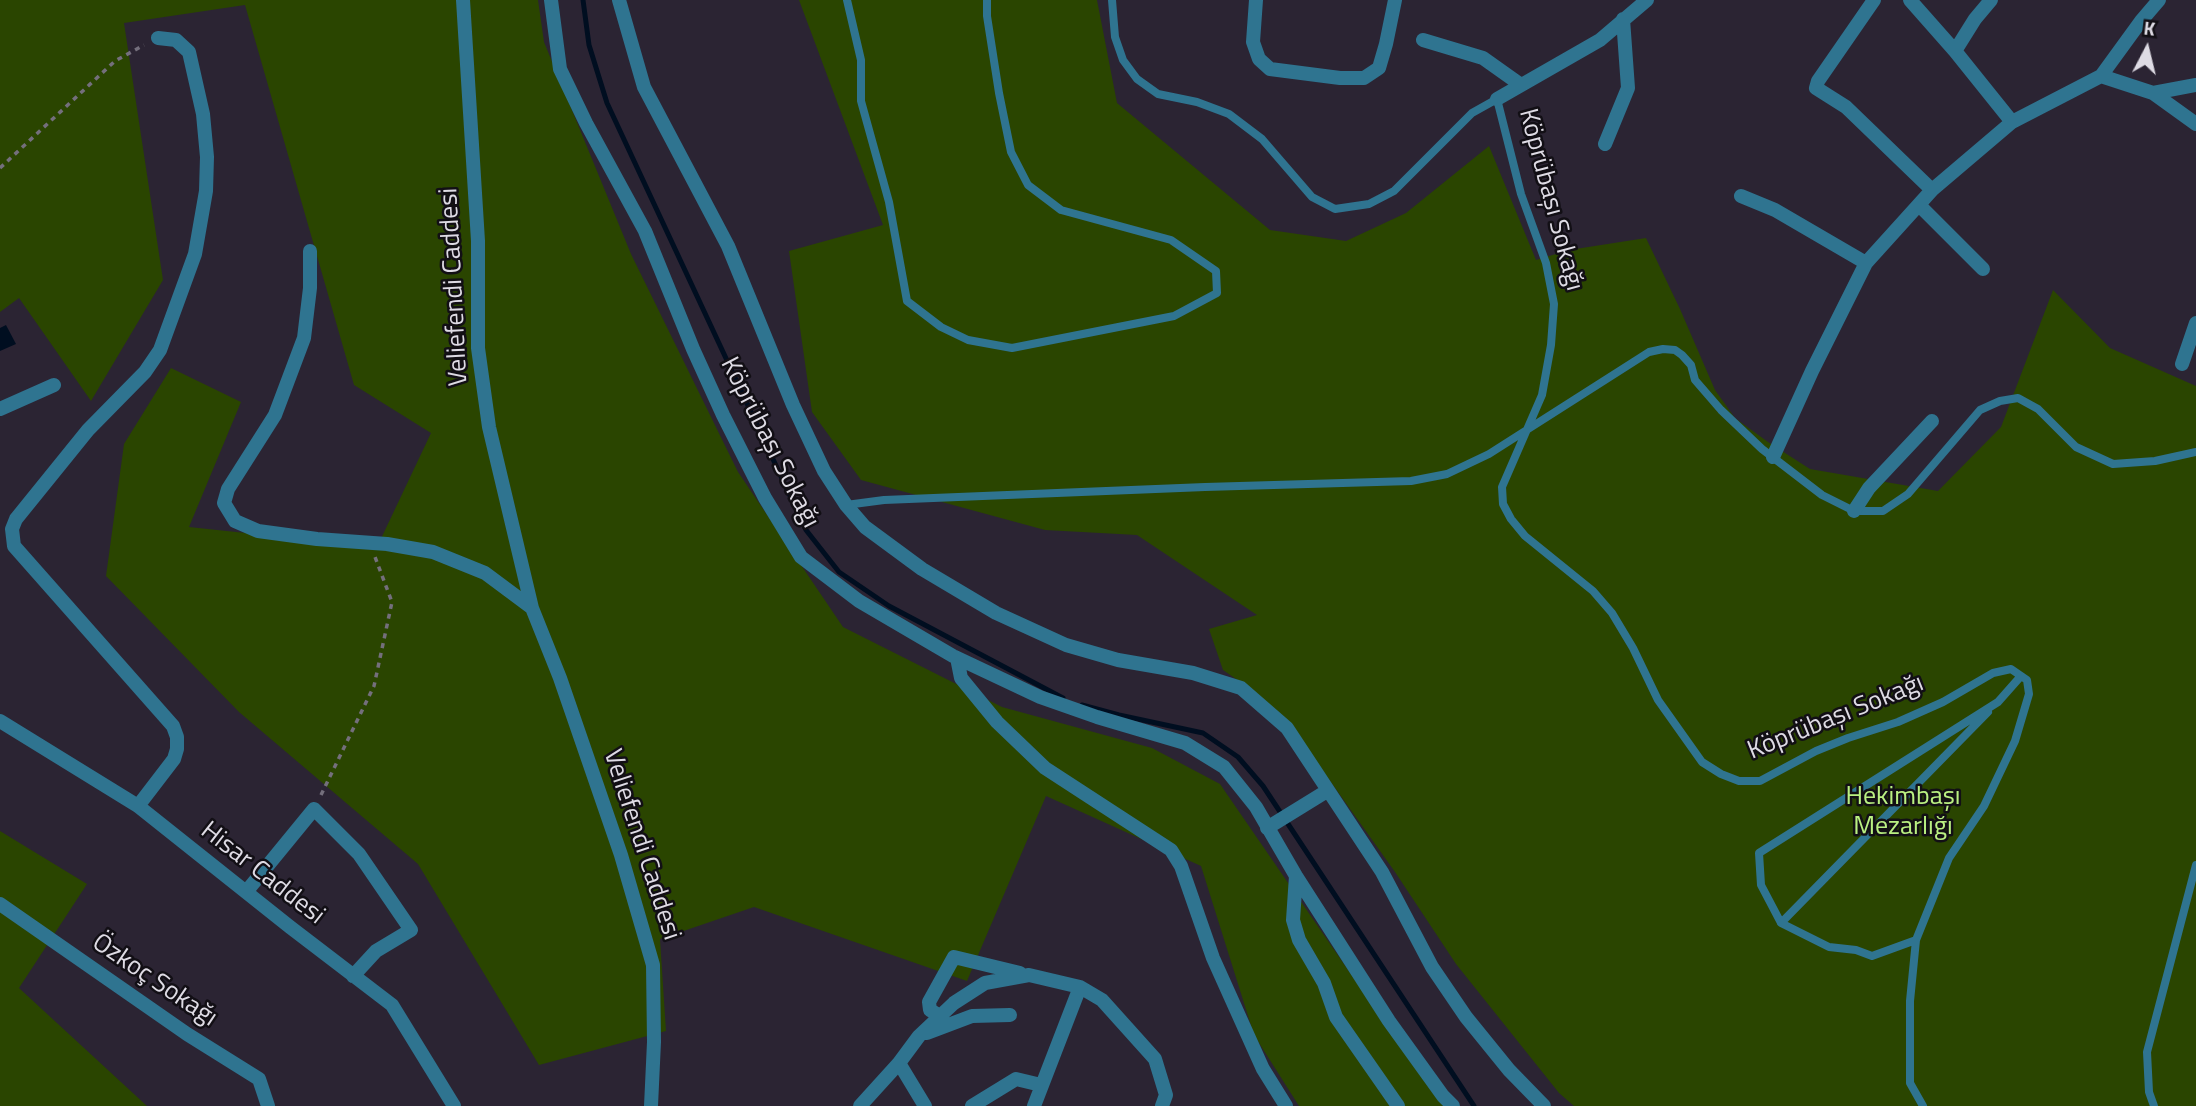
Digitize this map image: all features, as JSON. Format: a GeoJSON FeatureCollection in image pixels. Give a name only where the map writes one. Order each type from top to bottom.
{"type":"FeatureCollection","features":[{"type":"Feature","properties":{"kind":"street","name":"Veliefendi Caddesi"},"geometry":{"type":"LineString","coordinates":[[463,0],[478,241],[478,348],[489,427],[532,608],[560,678],[621,855],[653,965],[651,1106]]}},
{"type":"Feature","properties":{"kind":"street","name":"Köprübaşı Sokağı"},"geometry":{"type":"LineString","coordinates":[[551,0],[560,69],[645,231],[723,415],[765,498],[800,557],[859,601],[957,658],[1040,697],[1185,743],[1224,767],[1273,824],[1296,876],[1389,1021],[1453,1106]]}},
{"type":"Feature","properties":{"kind":"street","name":"Köprübaşı Sokağı"},"geometry":{"type":"LineString","coordinates":[[619,0],[644,87],[728,246],[824,471],[846,505],[865,527],[922,569],[996,613],[1066,645],[1118,660],[1193,673],[1241,688],[1287,728],[1382,872],[1432,967],[1466,1017],[1509,1070],[1544,1106]]}},
{"type":"Feature","properties":{"kind":"street"},"geometry":{"type":"LineString","coordinates":[[1256,0],[1253,42],[1259,60],[1270,69],[1352,78],[1364,78],[1379,68],[1387,44],[1395,0]]}},
{"type":"Feature","properties":{"kind":"street"},"geometry":{"type":"LineString","coordinates":[[1497,99],[1600,40],[1647,0]]}},
{"type":"Feature","properties":{"kind":"street"},"geometry":{"type":"LineString","coordinates":[[1874,0],[1818,81],[1816,88],[1846,107],[1933,190]]}},
{"type":"Feature","properties":{"kind":"street"},"geometry":{"type":"LineString","coordinates":[[1910,0],[2012,122]]}},
{"type":"Feature","properties":{"kind":"street"},"geometry":{"type":"LineString","coordinates":[[1955,51],[1975,19],[1991,0]]}},
{"type":"Feature","properties":{"kind":"street"},"geometry":{"type":"LineString","coordinates":[[1773,457],[1866,263],[1933,190],[2012,122],[2101,76],[2159,0]]}},
{"type":"Feature","properties":{"kind":"street"},"geometry":{"type":"LineString","coordinates":[[1605,144],[1628,88],[1623,19]]}},
{"type":"Feature","properties":{"kind":"street"},"geometry":{"type":"LineString","coordinates":[[138,806],[174,759],[177,737],[173,726],[14,546],[12,529],[16,519],[88,430],[145,372],[160,349],[195,254],[206,191],[207,157],[203,114],[189,51],[176,40],[158,38]]}},
{"type":"Feature","properties":{"kind":"street"},"geometry":{"type":"LineString","coordinates":[[1423,40],[1483,58],[1521,85]]}},
{"type":"Feature","properties":{"kind":"street"},"geometry":{"type":"LineString","coordinates":[[2101,76],[2153,93],[2196,124]]}},
{"type":"Feature","properties":{"kind":"street"},"geometry":{"type":"LineString","coordinates":[[2153,93],[2196,85]]}},
{"type":"Feature","properties":{"kind":"street"},"geometry":{"type":"LineString","coordinates":[[1741,195],[1775,210],[1866,263]]}},
{"type":"Feature","properties":{"kind":"street"},"geometry":{"type":"LineString","coordinates":[[1919,205],[1983,269]]}},
{"type":"Feature","properties":{"kind":"street"},"geometry":{"type":"LineString","coordinates":[[310,251],[310,288],[304,338],[275,415],[228,489],[224,503],[235,521],[258,531],[433,552],[485,573],[532,608]]}},
{"type":"Feature","properties":{"kind":"street"},"geometry":{"type":"LineString","coordinates":[[2182,364],[2196,323]]}},
{"type":"Feature","properties":{"kind":"street"},"geometry":{"type":"LineString","coordinates":[[0,410],[54,385]]}},
{"type":"Feature","properties":{"kind":"street"},"geometry":{"type":"LineString","coordinates":[[1854,511],[1869,488],[1932,421]]}},
{"type":"Feature","properties":{"kind":"street"},"geometry":{"type":"LineString","coordinates":[[957,658],[961,678],[997,722],[1045,768],[1171,850],[1181,866],[1213,958],[1263,1069],[1286,1106]]}},
{"type":"Feature","properties":{"kind":"street","name":"Hisar Caddesi"},"geometry":{"type":"LineString","coordinates":[[0,721],[138,806],[392,1005],[454,1106]]}},
{"type":"Feature","properties":{"kind":"street"},"geometry":{"type":"LineString","coordinates":[[1273,824],[1327,791]]}},
{"type":"Feature","properties":{"kind":"street"},"geometry":{"type":"LineString","coordinates":[[246,892],[314,809],[359,854],[411,930],[376,951],[352,976]]}},
{"type":"Feature","properties":{"kind":"street"},"geometry":{"type":"LineString","coordinates":[[1296,876],[1293,920],[1299,940],[1324,983],[1336,1017],[1398,1106]]}},
{"type":"Feature","properties":{"kind":"street","name":"Özkoç Sokağı"},"geometry":{"type":"LineString","coordinates":[[0,904],[187,1034],[259,1079],[268,1106]]}},
{"type":"Feature","properties":{"kind":"street"},"geometry":{"type":"LineString","coordinates":[[940,1016],[930,1010],[929,1002],[954,957],[1080,987],[1102,1000],[1155,1059],[1166,1095],[1162,1106]]}},
{"type":"Feature","properties":{"kind":"street"},"geometry":{"type":"LineString","coordinates":[[860,1106],[899,1063],[919,1036],[954,1003],[985,983],[1028,975]]}},
{"type":"Feature","properties":{"kind":"street"},"geometry":{"type":"LineString","coordinates":[[1034,1106],[1080,987]]}},
{"type":"Feature","properties":{"kind":"street"},"geometry":{"type":"LineString","coordinates":[[919,1036],[972,1016],[1010,1015]]}},
{"type":"Feature","properties":{"kind":"street"},"geometry":{"type":"LineString","coordinates":[[899,1063],[925,1106]]}},
{"type":"Feature","properties":{"kind":"street"},"geometry":{"type":"LineString","coordinates":[[972,1106],[1016,1079],[1041,1085]]}},
{"type":"Feature","properties":{"kind":"lane"},"geometry":{"type":"LineString","coordinates":[[848,0],[861,60],[861,101],[889,202],[907,301],[941,327],[968,340],[1012,348],[1174,316],[1217,293],[1216,271],[1171,240],[1061,210],[1028,185],[1010,152],[987,16],[987,0]]}},
{"type":"Feature","properties":{"kind":"lane"},"geometry":{"type":"LineString","coordinates":[[1112,0],[1115,37],[1123,60],[1137,79],[1158,94],[1197,102],[1229,114],[1262,139],[1312,197],[1335,209],[1369,204],[1394,191],[1472,113],[1497,99]]}},
{"type":"Feature","properties":{"kind":"lane","name":"Köprübaşı Sokağı"},"geometry":{"type":"LineString","coordinates":[[1497,99],[1521,194],[1546,263],[1554,304],[1552,345],[1542,395],[1502,487],[1503,504],[1525,536],[1593,590],[1612,613],[1633,648],[1658,700],[1702,762],[1721,774],[1739,780],[1760,781],[1847,737],[1898,722],[1943,702],[1993,673],[2011,669],[2021,676]]}},
{"type":"Feature","properties":{"kind":"lane"},"geometry":{"type":"LineString","coordinates":[[846,505],[884,500],[1205,486],[1412,481],[1447,474],[1489,454],[1649,352],[1663,349],[1675,350],[1682,355],[1691,366],[1695,380],[1721,410],[1773,457],[1822,495],[1854,511],[1883,511],[1908,494],[1980,410],[2000,401],[2018,398],[2038,409],[2076,447],[2113,464],[2155,461],[2196,452]]}},
{"type":"Feature","properties":{"kind":"lane"},"geometry":{"type":"LineString","coordinates":[[1781,923],[2021,676],[2027,680],[2029,694],[2015,741],[1984,806],[1949,858],[1916,940],[1910,1001],[1910,1083],[1923,1106]]}},
{"type":"Feature","properties":{"kind":"lane"},"geometry":{"type":"LineString","coordinates":[[1916,940],[1872,956],[1856,950],[1829,947],[1781,923],[1761,885],[1759,853],[1998,702]]}},
{"type":"Feature","properties":{"kind":"lane"},"geometry":{"type":"LineString","coordinates":[[2154,1106],[2149,1092],[2147,1052],[2196,865]]}},
{"type":"Feature","properties":{"kind":"path"},"geometry":{"type":"LineString","coordinates":[[0,169],[115,61],[158,38]]}},
{"type":"Feature","properties":{"kind":"path"},"geometry":{"type":"LineString","coordinates":[[314,809],[374,686],[392,602],[369,543]]}},
{"type":"Feature","properties":{"kind":"green space"},"geometry":{"type":"Polygon","coordinates":[[[0,0],[538,0],[544,42],[631,254],[738,472],[843,627],[1002,707],[1152,748],[1220,784],[1432,1092],[1448,1106],[1299,1106],[1254,1035],[1201,866],[1046,796],[967,981],[754,907],[660,939],[666,1031],[539,1065],[418,864],[239,712],[106,576],[124,444],[171,368],[241,402],[189,527],[377,547],[431,433],[354,385],[245,5],[124,23],[163,280],[91,401],[19,298],[0,312],[0,0]]]}},
{"type":"Feature","properties":{"kind":"green space","name":"Hekimbaşı Mezarlığı"},"geometry":{"type":"Polygon","coordinates":[[[799,0],[1097,0],[1117,103],[1270,230],[1346,241],[1406,213],[1489,146],[1536,260],[1569,250],[1646,238],[1715,390],[1735,418],[1810,469],[1938,491],[2001,427],[2053,290],[2110,348],[2196,386],[2196,1106],[1574,1106],[1559,1093],[1456,964],[1395,872],[1298,736],[1259,695],[1223,670],[1209,629],[1257,615],[1137,535],[1045,530],[861,480],[812,412],[789,251],[883,225],[799,0]]]}},
{"type":"Feature","properties":{"kind":"green space"},"geometry":{"type":"Polygon","coordinates":[[[0,831],[87,884],[19,988],[147,1106],[0,1106],[0,831]]]}},
{"type":"Feature","properties":{"kind":"water"},"geometry":{"type":"Polygon","coordinates":[[[6,325],[16,344],[0,351],[0,328],[6,325]]]}},
{"type":"Feature","properties":{"kind":"waterway"},"geometry":{"type":"LineString","coordinates":[[583,0],[589,45],[607,103],[806,530],[839,572],[889,606],[1063,698]]}},
{"type":"Feature","properties":{"kind":"waterway"},"geometry":{"type":"LineString","coordinates":[[1082,705],[1203,733],[1238,757],[1263,786],[1474,1106]]}}]}
